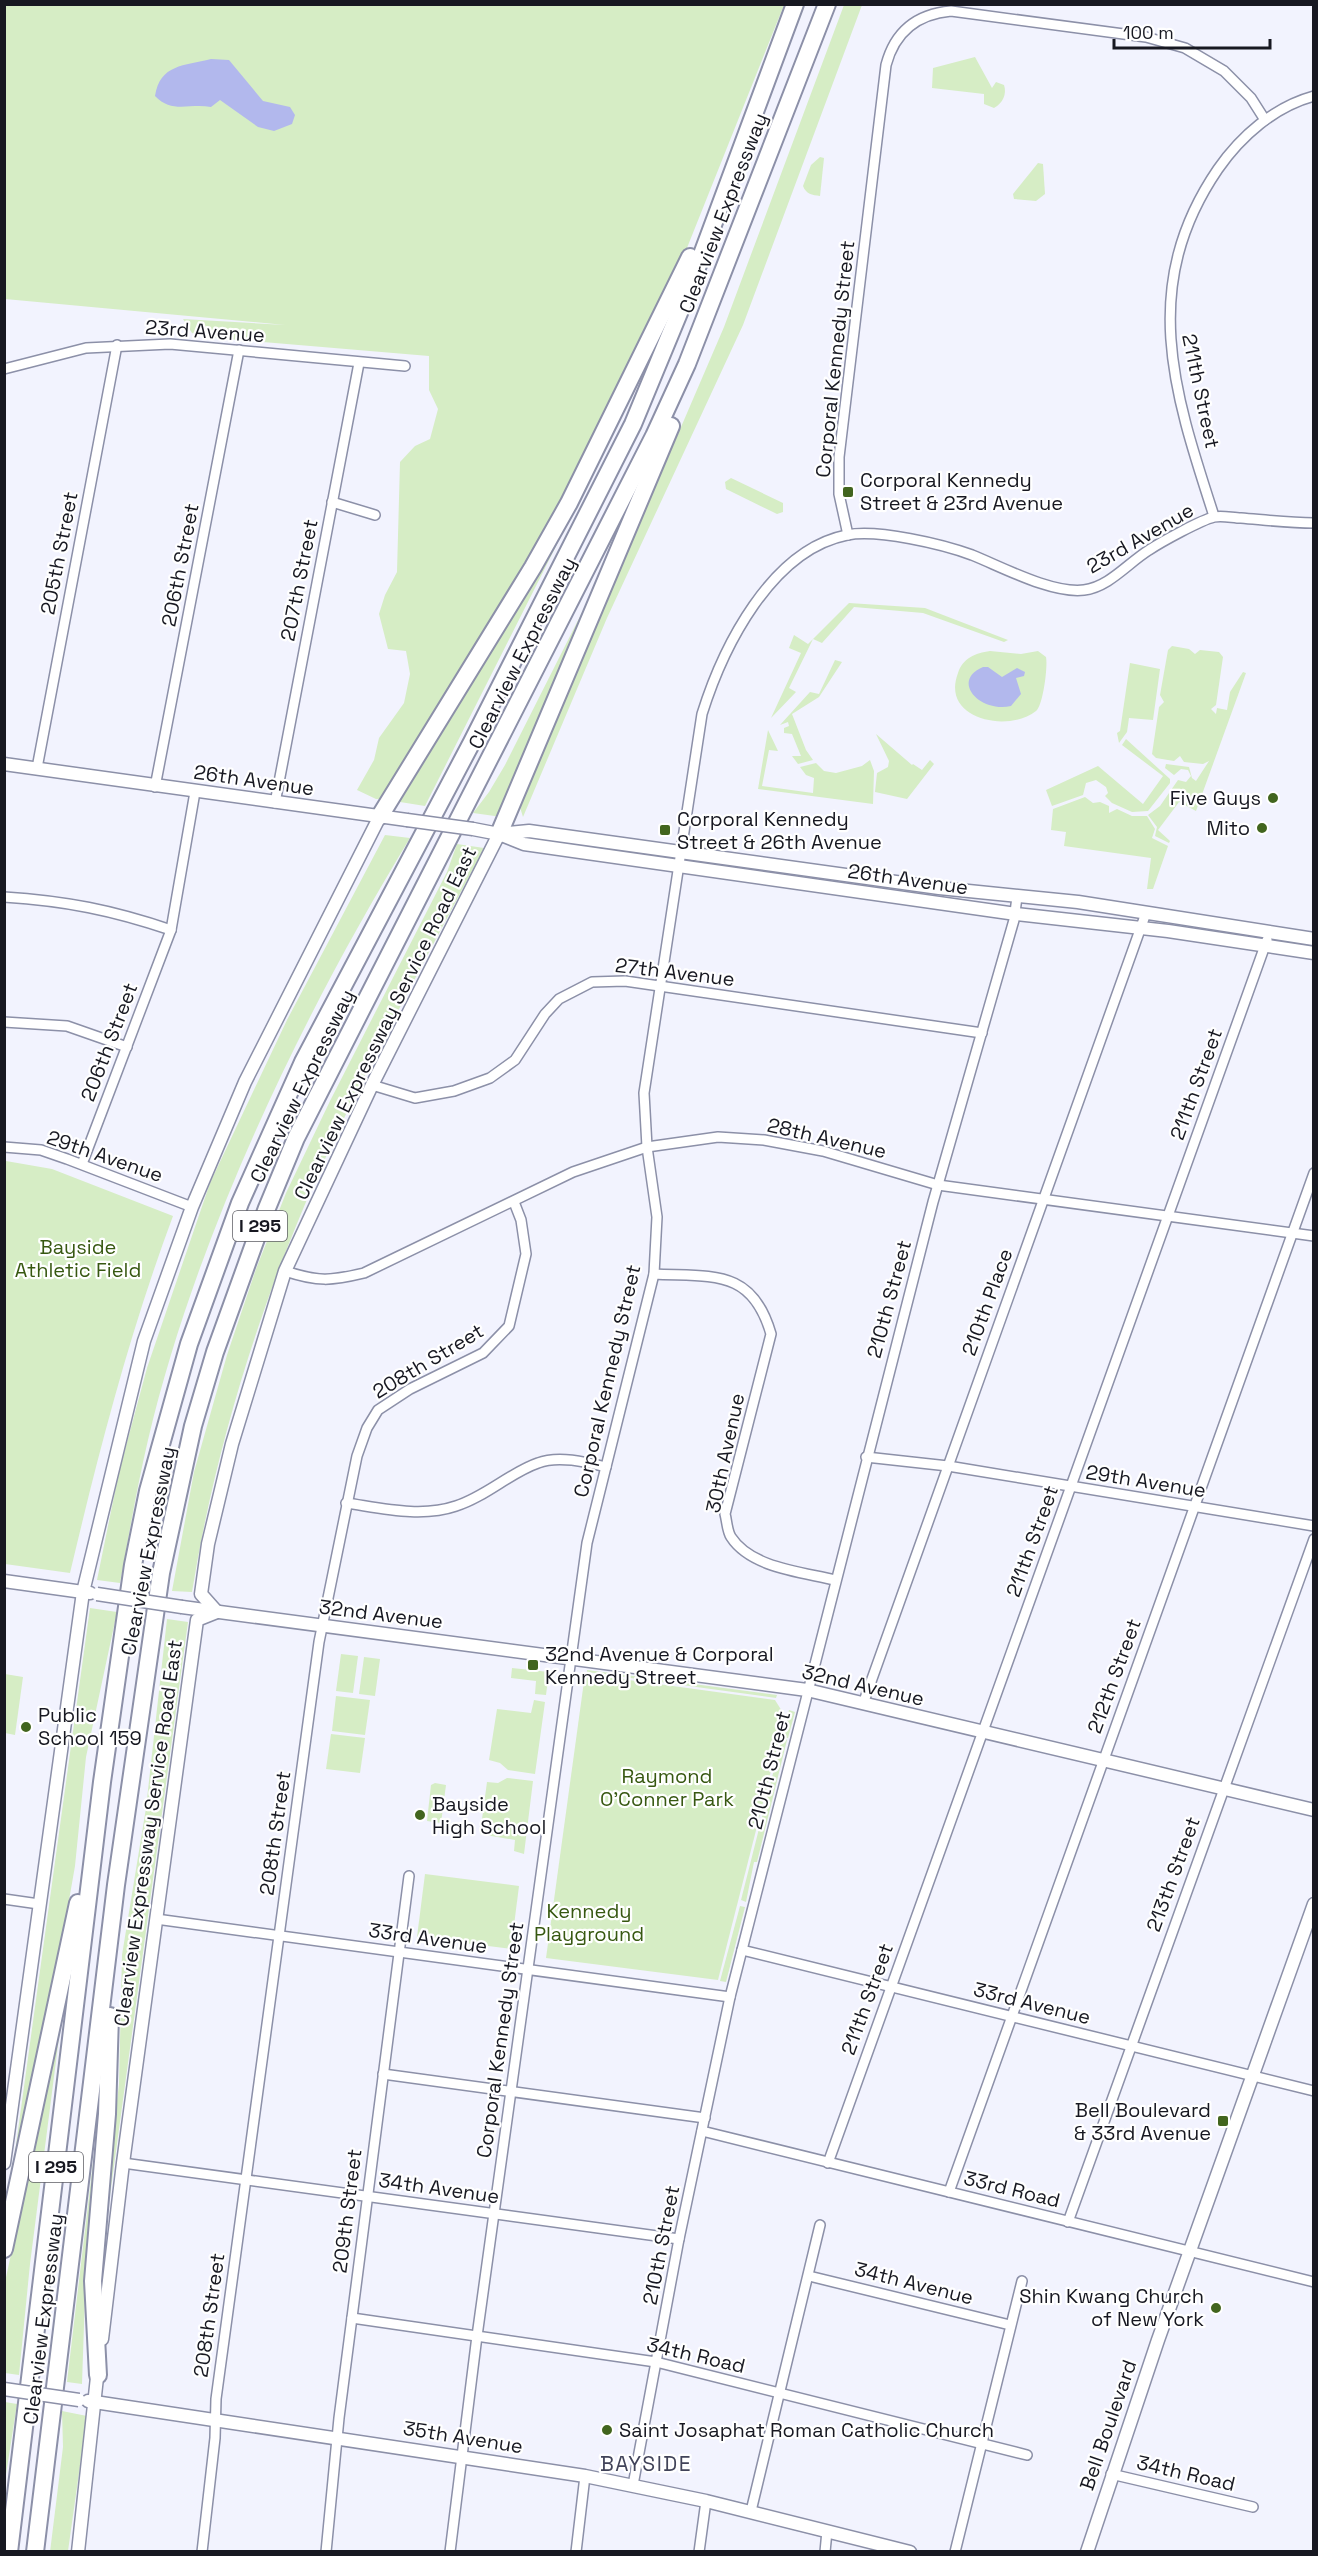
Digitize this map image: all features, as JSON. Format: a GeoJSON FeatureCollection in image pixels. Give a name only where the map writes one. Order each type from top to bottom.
{"type":"FeatureCollection","features":[{"type":"Feature","properties":{"kind":"highway","name":"Clearview Expressway"},"geometry":{"type":"LineString","coordinates":[[9,2552],[102,1782],[133,1565],[148,1491],[189,1344],[232,1223],[270,1131],[303,1062],[472,742],[628,434],[691,284],[795,4]]}},
{"type":"Feature","properties":{"kind":"highway","name":"Clearview Expressway"},"geometry":{"type":"LineString","coordinates":[[35,2552],[116,1885],[160,1573],[193,1426],[215,1352],[263,1218],[296,1138],[654,436],[687,364],[828,4]]}},
{"type":"Feature","properties":{"kind":"highway"},"geometry":{"type":"LineString","coordinates":[[499,834],[686,392],[828,4]]}},
{"type":"Feature","properties":{"kind":"highway"},"geometry":{"type":"LineString","coordinates":[[380,816],[533,567],[569,503],[672,297],[766,83]]}},
{"type":"Feature","properties":{"kind":"highway"},"geometry":{"type":"LineString","coordinates":[[4,2249],[102,1782]]}},
{"type":"Feature","properties":{"kind":"highway"},"geometry":{"type":"LineString","coordinates":[[98,2375],[93,2282],[107,2114],[116,1885]]}},
{"type":"Feature","properties":{"kind":"street","name":"Corporal Kennedy Street"},"geometry":{"type":"LineString","coordinates":[[450,2552],[477,2336],[587,1543],[654,1274],[657,1217],[647,1147],[644,1093],[702,714],[710,688],[740,627],[761,596],[788,565],[814,547],[848,535],[839,494],[839,457],[886,65],[892,47],[905,28],[918,19],[935,12],[951,11],[1146,37],[1185,48],[1216,65],[1237,82],[1265,120]]}},
{"type":"Feature","properties":{"kind":"street","name":"211th Street"},"geometry":{"type":"LineString","coordinates":[[1214,516],[1187,429],[1174,369],[1169,333],[1172,279],[1189,221],[1204,190],[1239,144],[1265,120],[1314,96]]}},
{"type":"Feature","properties":{"kind":"street","name":"23rd Avenue"},"geometry":{"type":"LineString","coordinates":[[4,369],[86,348],[170,344],[405,366]]}},
{"type":"Feature","properties":{"kind":"street","name":"205th Street"},"geometry":{"type":"LineString","coordinates":[[37,768],[117,345]]}},
{"type":"Feature","properties":{"kind":"street","name":"206th Street"},"geometry":{"type":"LineString","coordinates":[[155,787],[239,350]]}},
{"type":"Feature","properties":{"kind":"street","name":"207th Street"},"geometry":{"type":"LineString","coordinates":[[275,803],[359,363]]}},
{"type":"Feature","properties":{"kind":"street"},"geometry":{"type":"LineString","coordinates":[[332,502],[375,515]]}},
{"type":"Feature","properties":{"kind":"street","name":"23rd Avenue"},"geometry":{"type":"LineString","coordinates":[[848,535],[891,537],[950,547],[1063,590],[1084,590],[1101,585],[1150,549],[1214,516],[1314,524]]}},
{"type":"Feature","properties":{"kind":"street","name":"26th Avenue"},"geometry":{"type":"LineString","coordinates":[[4,764],[155,787],[472,829],[499,834],[524,844],[1016,914],[1140,927],[1314,953]]}},
{"type":"Feature","properties":{"kind":"street","name":"206th Street"},"geometry":{"type":"LineString","coordinates":[[82,1164],[171,930],[195,792]]}},
{"type":"Feature","properties":{"kind":"street"},"geometry":{"type":"LineString","coordinates":[[4,2163],[82,1592],[144,1341],[192,1207],[245,1082],[380,816]]}},
{"type":"Feature","properties":{"kind":"street","name":"26th Avenue"},"geometry":{"type":"LineString","coordinates":[[499,834],[529,831],[1017,897],[1078,902],[1314,939]]}},
{"type":"Feature","properties":{"kind":"street","name":"Clearview Expressway Service Road East"},"geometry":{"type":"LineString","coordinates":[[94,2402],[123,2163],[197,1620],[217,1612],[201,1594],[208,1544],[232,1444],[285,1272],[372,1085],[499,834]]}},
{"type":"Feature","properties":{"kind":"street"},"geometry":{"type":"LineString","coordinates":[[4,897],[61,901],[104,909],[171,930]]}},
{"type":"Feature","properties":{"kind":"street","name":"210th Street"},"geometry":{"type":"LineString","coordinates":[[633,2485],[679,2239],[730,1997],[866,1456],[938,1185],[1016,914],[1017,897]]}},
{"type":"Feature","properties":{"kind":"street","name":"210th Place"},"geometry":{"type":"LineString","coordinates":[[863,1704],[1146,913]]}},
{"type":"Feature","properties":{"kind":"street","name":"211th Street"},"geometry":{"type":"LineString","coordinates":[[828,2163],[1270,932]]}},
{"type":"Feature","properties":{"kind":"street","name":"27th Avenue"},"geometry":{"type":"LineString","coordinates":[[372,1085],[415,1098],[454,1091],[490,1078],[515,1060],[545,1014],[559,999],[592,982],[625,981],[982,1033]]}},
{"type":"Feature","properties":{"kind":"street"},"geometry":{"type":"LineString","coordinates":[[4,1022],[67,1026],[127,1047]]}},
{"type":"Feature","properties":{"kind":"street","name":"28th Avenue"},"geometry":{"type":"LineString","coordinates":[[285,1272],[306,1278],[332,1281],[364,1273],[573,1172],[647,1147],[718,1137],[764,1140],[823,1151],[938,1185],[1314,1236]]}},
{"type":"Feature","properties":{"kind":"street","name":"29th Avenue"},"geometry":{"type":"LineString","coordinates":[[4,1147],[41,1150],[192,1207]]}},
{"type":"Feature","properties":{"kind":"street","name":"212th Street"},"geometry":{"type":"LineString","coordinates":[[949,2192],[1314,1173]]}},
{"type":"Feature","properties":{"kind":"street","name":"208th Street"},"geometry":{"type":"LineString","coordinates":[[202,2552],[216,2421],[216,2399],[279,1936],[322,1626],[345,1503],[367,1428],[378,1410],[410,1389],[483,1353],[508,1326],[526,1254],[521,1220],[514,1202]]}},
{"type":"Feature","properties":{"kind":"street","name":"30th Avenue"},"geometry":{"type":"LineString","coordinates":[[654,1274],[716,1277],[739,1285],[760,1305],[771,1335],[725,1514],[729,1535],[741,1549],[757,1558],[835,1580]]}},
{"type":"Feature","properties":{"kind":"street","name":"29th Avenue"},"geometry":{"type":"LineString","coordinates":[[866,1456],[948,1466],[1314,1526]]}},
{"type":"Feature","properties":{"kind":"street"},"geometry":{"type":"LineString","coordinates":[[345,1503],[403,1511],[431,1511],[456,1506],[496,1488],[538,1462],[584,1462],[606,1467]]}},
{"type":"Feature","properties":{"kind":"street","name":"213th Street"},"geometry":{"type":"LineString","coordinates":[[1068,2222],[1314,1539]]}},
{"type":"Feature","properties":{"kind":"street","name":"32nd Avenue"},"geometry":{"type":"LineString","coordinates":[[4,1581],[217,1612],[807,1690],[1314,1810]]}},
{"type":"Feature","properties":{"kind":"street","name":"209th Street"},"geometry":{"type":"LineString","coordinates":[[326,2552],[367,2196],[410,1876]]}},
{"type":"Feature","properties":{"kind":"street"},"geometry":{"type":"LineString","coordinates":[[4,1899],[39,1904]]}},
{"type":"Feature","properties":{"kind":"street","name":"Bell Boulevard"},"geometry":{"type":"LineString","coordinates":[[1087,2552],[1111,2474],[1314,1904]]}},
{"type":"Feature","properties":{"kind":"street","name":"33rd Avenue"},"geometry":{"type":"LineString","coordinates":[[156,1919],[730,1997]]}},
{"type":"Feature","properties":{"kind":"street","name":"33rd Avenue"},"geometry":{"type":"LineString","coordinates":[[742,1950],[1314,2091]]}},
{"type":"Feature","properties":{"kind":"street"},"geometry":{"type":"LineString","coordinates":[[383,2074],[705,2118]]}},
{"type":"Feature","properties":{"kind":"street","name":"33rd Road"},"geometry":{"type":"LineString","coordinates":[[702,2131],[1314,2282]]}},
{"type":"Feature","properties":{"kind":"street","name":"34th Avenue"},"geometry":{"type":"LineString","coordinates":[[123,2163],[679,2239]]}},
{"type":"Feature","properties":{"kind":"street"},"geometry":{"type":"LineString","coordinates":[[751,2511],[820,2225]]}},
{"type":"Feature","properties":{"kind":"street","name":"34th Avenue"},"geometry":{"type":"LineString","coordinates":[[808,2276],[1010,2325]]}},
{"type":"Feature","properties":{"kind":"street"},"geometry":{"type":"LineString","coordinates":[[955,2552],[1022,2281]]}},
{"type":"Feature","properties":{"kind":"street","name":"34th Road"},"geometry":{"type":"LineString","coordinates":[[352,2318],[656,2362],[1027,2455]]}},
{"type":"Feature","properties":{"kind":"street","name":"35th Avenue"},"geometry":{"type":"LineString","coordinates":[[4,2389],[585,2476],[751,2511],[910,2552]]}},
{"type":"Feature","properties":{"kind":"street"},"geometry":{"type":"LineString","coordinates":[[78,2552],[94,2402]]}},
{"type":"Feature","properties":{"kind":"street","name":"34th Road"},"geometry":{"type":"LineString","coordinates":[[1111,2474],[1253,2507]]}},
{"type":"Feature","properties":{"kind":"street"},"geometry":{"type":"LineString","coordinates":[[576,2552],[585,2476]]}},
{"type":"Feature","properties":{"kind":"street"},"geometry":{"type":"LineString","coordinates":[[699,2552],[706,2501]]}},
{"type":"Feature","properties":{"kind":"street"},"geometry":{"type":"LineString","coordinates":[[825,2552],[827,2530]]}},
{"type":"Feature","properties":{"kind":"green space"},"geometry":{"type":"Polygon","coordinates":[[[4,5],[784,5],[671,288],[542,541],[388,799],[376,799],[357,790],[374,760],[379,738],[404,703],[410,674],[406,651],[388,649],[379,614],[385,595],[397,572],[400,462],[415,446],[430,439],[438,409],[429,390],[429,356],[204,337],[192,333],[183,319],[285,325],[5,299],[4,5]]]}},
{"type":"Feature","properties":{"kind":"green space"},"geometry":{"type":"Polygon","coordinates":[[[844,5],[862,5],[743,325],[607,618],[523,817],[519,804],[724,327],[844,5]]]}},
{"type":"Feature","properties":{"kind":"green space"},"geometry":{"type":"Polygon","coordinates":[[[975,57],[992,88],[996,82],[1004,85],[1004,98],[994,108],[984,104],[984,94],[932,88],[933,68],[975,57]]]}},
{"type":"Feature","properties":{"kind":"green space"},"geometry":{"type":"Polygon","coordinates":[[[820,157],[824,158],[820,196],[810,194],[803,186],[811,165],[820,157]]]}},
{"type":"Feature","properties":{"kind":"green space"},"geometry":{"type":"Polygon","coordinates":[[[1038,163],[1043,164],[1045,194],[1036,201],[1014,199],[1013,194],[1038,163]]]}},
{"type":"Feature","properties":{"kind":"green space"},"geometry":{"type":"Polygon","coordinates":[[[597,465],[425,806],[400,802],[523,600],[593,467],[597,465]]]}},
{"type":"Feature","properties":{"kind":"green space"},"geometry":{"type":"Polygon","coordinates":[[[731,478],[783,503],[783,512],[777,514],[726,489],[725,482],[731,478]]]}},
{"type":"Feature","properties":{"kind":"green space"},"geometry":{"type":"Polygon","coordinates":[[[618,541],[502,817],[473,813],[505,765],[618,541]]]}},
{"type":"Feature","properties":{"kind":"green space"},"geometry":{"type":"Polygon","coordinates":[[[849,603],[925,608],[1008,640],[1004,642],[923,613],[854,607],[822,643],[813,639],[849,603]]]}},
{"type":"Feature","properties":{"kind":"green space"},"geometry":{"type":"Polygon","coordinates":[[[794,635],[808,644],[813,639],[789,688],[796,692],[771,718],[801,653],[789,648],[794,635]]]}},
{"type":"Feature","properties":{"kind":"green space"},"geometry":{"type":"Polygon","coordinates":[[[1172,646],[1189,649],[1195,654],[1200,650],[1219,652],[1223,657],[1216,705],[1211,709],[1216,714],[1217,708],[1227,710],[1230,692],[1243,672],[1246,673],[1196,811],[1179,802],[1158,830],[1170,841],[1169,843],[1155,836],[1157,827],[1148,815],[1160,806],[1178,780],[1186,782],[1191,776],[1188,770],[1181,769],[1174,775],[1165,768],[1166,764],[1189,767],[1192,778],[1196,781],[1209,761],[1203,764],[1184,762],[1180,756],[1174,761],[1156,758],[1152,754],[1159,707],[1164,702],[1160,695],[1168,650],[1172,646]]]}},
{"type":"Feature","properties":{"kind":"green space"},"geometry":{"type":"Polygon","coordinates":[[[990,651],[1021,654],[1038,651],[1046,657],[1044,686],[1041,702],[1036,711],[1024,718],[995,721],[980,718],[959,702],[955,689],[960,668],[970,657],[990,651]]]}},
{"type":"Feature","properties":{"kind":"green space"},"geometry":{"type":"Polygon","coordinates":[[[835,660],[842,662],[819,697],[792,714],[806,750],[813,760],[798,764],[792,756],[801,756],[792,734],[784,733],[784,728],[789,726],[788,722],[780,725],[810,692],[819,694],[835,660]]]}},
{"type":"Feature","properties":{"kind":"green space"},"geometry":{"type":"Polygon","coordinates":[[[1130,663],[1160,669],[1153,720],[1129,718],[1127,732],[1119,743],[1117,733],[1120,731],[1130,663]]]}},
{"type":"Feature","properties":{"kind":"green space"},"geometry":{"type":"Polygon","coordinates":[[[768,730],[778,751],[769,750],[762,786],[813,793],[814,778],[806,775],[800,767],[816,763],[824,771],[836,773],[862,766],[870,760],[874,771],[873,804],[758,789],[768,730]]]}},
{"type":"Feature","properties":{"kind":"green space"},"geometry":{"type":"Polygon","coordinates":[[[876,734],[912,765],[922,770],[930,760],[934,764],[907,799],[875,792],[877,773],[888,767],[889,761],[876,734]]]}},
{"type":"Feature","properties":{"kind":"green space"},"geometry":{"type":"Polygon","coordinates":[[[1126,739],[1170,779],[1170,783],[1148,811],[1132,812],[1112,803],[1105,796],[1108,793],[1106,787],[1096,780],[1086,783],[1083,795],[1052,806],[1046,790],[1098,766],[1143,804],[1163,776],[1122,745],[1126,739]]]}},
{"type":"Feature","properties":{"kind":"green space"},"geometry":{"type":"Polygon","coordinates":[[[1085,797],[1093,803],[1100,802],[1109,806],[1109,813],[1117,809],[1132,816],[1147,816],[1155,829],[1152,838],[1168,846],[1153,889],[1147,889],[1151,858],[1064,846],[1066,832],[1051,830],[1053,809],[1085,797]]]}},
{"type":"Feature","properties":{"kind":"green space"},"geometry":{"type":"Polygon","coordinates":[[[385,835],[410,838],[369,907],[292,1053],[223,1207],[194,1285],[169,1363],[148,1440],[120,1583],[97,1580],[119,1472],[147,1368],[210,1183],[287,1020],[385,835]]]}},
{"type":"Feature","properties":{"kind":"green space"},"geometry":{"type":"Polygon","coordinates":[[[457,844],[484,848],[362,1082],[296,1226],[262,1315],[234,1406],[210,1499],[192,1592],[172,1591],[194,1472],[227,1355],[256,1269],[286,1193],[330,1101],[447,872],[457,844]]]}},
{"type":"Feature","properties":{"kind":"green space","name":"Bayside Athletic Field"},"geometry":{"type":"Polygon","coordinates":[[[6,1161],[52,1169],[173,1216],[142,1304],[116,1393],[70,1573],[5,1564],[6,1161]]]}},
{"type":"Feature","properties":{"kind":"green space"},"geometry":{"type":"Polygon","coordinates":[[[90,1608],[117,1612],[86,1757],[75,1866],[58,1963],[11,2181],[90,1608]]]}},
{"type":"Feature","properties":{"kind":"green space"},"geometry":{"type":"Polygon","coordinates":[[[167,1619],[188,1622],[105,2232],[102,2231],[119,2084],[122,1955],[146,1808],[167,1619]]]}},
{"type":"Feature","properties":{"kind":"green space"},"geometry":{"type":"Polygon","coordinates":[[[341,1654],[358,1656],[353,1693],[336,1691],[341,1654]]]}},
{"type":"Feature","properties":{"kind":"green space"},"geometry":{"type":"Polygon","coordinates":[[[364,1657],[380,1659],[375,1696],[359,1694],[364,1657]]]}},
{"type":"Feature","properties":{"kind":"green space"},"geometry":{"type":"Polygon","coordinates":[[[512,1668],[549,1672],[546,1695],[535,1694],[536,1681],[511,1678],[512,1668]]]}},
{"type":"Feature","properties":{"kind":"green space"},"geometry":{"type":"Polygon","coordinates":[[[587,1670],[777,1695],[776,1698],[587,1672],[587,1670]]]}},
{"type":"Feature","properties":{"kind":"green space"},"geometry":{"type":"Polygon","coordinates":[[[5,1674],[23,1677],[15,1735],[5,1733],[5,1674]]]}},
{"type":"Feature","properties":{"kind":"green space","name":"Raymond O'Conner Park"},"geometry":{"type":"Polygon","coordinates":[[[585,1674],[775,1700],[785,1716],[718,1980],[546,1958],[585,1674]]]}},
{"type":"Feature","properties":{"kind":"green space"},"geometry":{"type":"Polygon","coordinates":[[[336,1696],[370,1700],[365,1735],[332,1731],[336,1696]]]}},
{"type":"Feature","properties":{"kind":"green space"},"geometry":{"type":"Polygon","coordinates":[[[534,1700],[545,1702],[535,1774],[508,1770],[500,1763],[489,1760],[497,1709],[531,1713],[534,1700]]]}},
{"type":"Feature","properties":{"kind":"green space"},"geometry":{"type":"Polygon","coordinates":[[[789,1710],[795,1712],[788,1738],[786,1738],[757,1862],[754,1862],[746,1902],[741,1900],[789,1710]]]}},
{"type":"Feature","properties":{"kind":"green space"},"geometry":{"type":"Polygon","coordinates":[[[331,1734],[365,1738],[360,1773],[326,1769],[331,1734]]]}},
{"type":"Feature","properties":{"kind":"green space"},"geometry":{"type":"Polygon","coordinates":[[[507,1778],[533,1781],[524,1854],[514,1851],[515,1840],[480,1834],[487,1782],[498,1783],[507,1778]]]}},
{"type":"Feature","properties":{"kind":"green space"},"geometry":{"type":"Polygon","coordinates":[[[435,1783],[446,1785],[441,1823],[427,1821],[431,1785],[435,1783]]]}},
{"type":"Feature","properties":{"kind":"green space"},"geometry":{"type":"Polygon","coordinates":[[[425,1874],[519,1886],[511,1949],[417,1937],[425,1874]]]}},
{"type":"Feature","properties":{"kind":"green space"},"geometry":{"type":"Polygon","coordinates":[[[740,1906],[745,1907],[726,1982],[720,1981],[740,1906]]]}},
{"type":"Feature","properties":{"kind":"green space"},"geometry":{"type":"Polygon","coordinates":[[[61,2022],[30,2264],[19,2375],[5,2373],[5,2282],[61,2022]]]}},
{"type":"Feature","properties":{"kind":"green space"},"geometry":{"type":"Polygon","coordinates":[[[103,2078],[86,2267],[82,2384],[67,2382],[103,2078]]]}},
{"type":"Feature","properties":{"kind":"green space"},"geometry":{"type":"Polygon","coordinates":[[[4,2402],[17,2404],[5,2481],[4,2402]]]}},
{"type":"Feature","properties":{"kind":"green space"},"geometry":{"type":"Polygon","coordinates":[[[62,2411],[87,2416],[68,2551],[50,2552],[63,2447],[62,2411]]]}},
{"type":"Feature","properties":{"kind":"water"},"geometry":{"type":"Polygon","coordinates":[[[211,59],[229,60],[263,101],[290,107],[295,115],[292,124],[274,131],[258,127],[220,100],[211,107],[181,107],[168,105],[155,96],[162,78],[168,72],[183,65],[211,59]]]}},
{"type":"Feature","properties":{"kind":"water"},"geometry":{"type":"Polygon","coordinates":[[[983,667],[988,667],[1002,677],[1017,668],[1025,672],[1024,676],[1016,678],[1021,694],[1011,706],[989,705],[973,694],[969,687],[969,680],[973,673],[983,667]]]}},
{"type":"Feature","properties":{"kind":"place","name":"Corporal Kennedy Street & 23rd Avenue"},"geometry":{"type":"Point","coordinates":[848,492]}},
{"type":"Feature","properties":{"kind":"place","name":"Five Guys"},"geometry":{"type":"Point","coordinates":[1273,798]}},
{"type":"Feature","properties":{"kind":"place","name":"Mito"},"geometry":{"type":"Point","coordinates":[1262,828]}},
{"type":"Feature","properties":{"kind":"place","name":"Corporal Kennedy Street & 26th Avenue"},"geometry":{"type":"Point","coordinates":[665,830]}},
{"type":"Feature","properties":{"kind":"place","name":"32nd Avenue & Corporal Kennedy Street"},"geometry":{"type":"Point","coordinates":[533,1665]}},
{"type":"Feature","properties":{"kind":"place","name":"Public School 159"},"geometry":{"type":"Point","coordinates":[26,1727]}},
{"type":"Feature","properties":{"kind":"place","name":"Bayside High School"},"geometry":{"type":"Point","coordinates":[420,1815]}},
{"type":"Feature","properties":{"kind":"place","name":"Bell Boulevard & 33rd Avenue"},"geometry":{"type":"Point","coordinates":[1223,2121]}},
{"type":"Feature","properties":{"kind":"place","name":"Shin Kwang Church of New York"},"geometry":{"type":"Point","coordinates":[1216,2308]}},
{"type":"Feature","properties":{"kind":"place","name":"Saint Josaphat Roman Catholic Church"},"geometry":{"type":"Point","coordinates":[607,2430]}},
{"type":"Feature","properties":{"kind":"district","name":"BAYSIDE"},"geometry":{"type":"Point","coordinates":[646,2464]}},
{"type":"Feature","properties":{"kind":"park label","name":"Kennedy Playground"},"geometry":{"type":"Point","coordinates":[589,1922]}}]}
